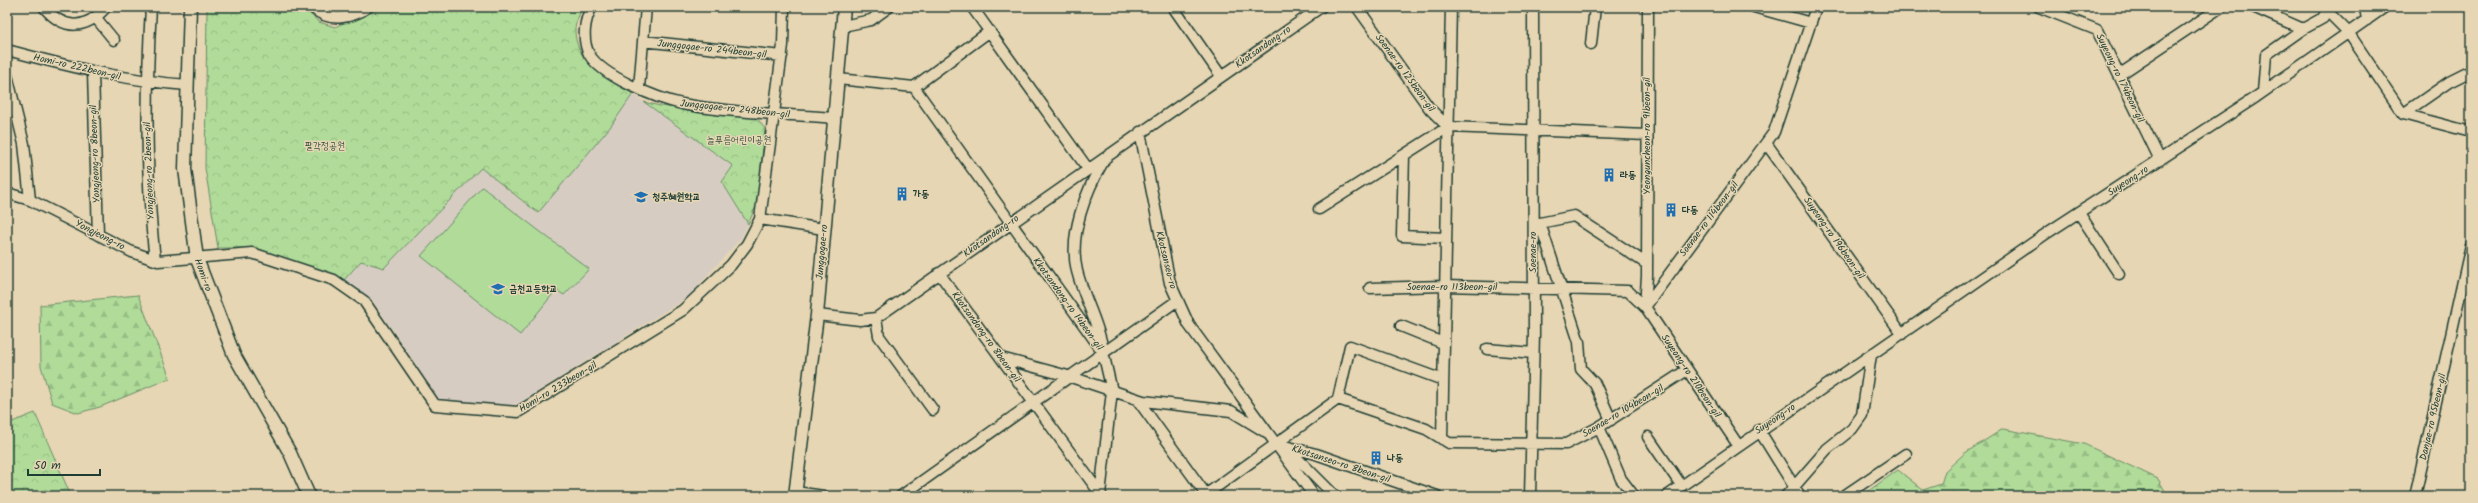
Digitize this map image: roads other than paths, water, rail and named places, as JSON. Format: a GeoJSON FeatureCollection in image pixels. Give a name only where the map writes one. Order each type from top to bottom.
{"type":"FeatureCollection","features":[{"type":"Feature","properties":{"kind":"street"},"geometry":{"type":"LineString","coordinates":[[44,7],[51,15],[74,25],[89,23],[106,7]]}},
{"type":"Feature","properties":{"kind":"street"},"geometry":{"type":"LineString","coordinates":[[148,82],[150,7]]}},
{"type":"Feature","properties":{"kind":"street","name":"Homi-ro"},"geometry":{"type":"LineString","coordinates":[[190,7],[185,169],[196,259],[234,356],[290,453],[309,496]]}},
{"type":"Feature","properties":{"kind":"street"},"geometry":{"type":"LineString","coordinates":[[312,7],[328,17],[340,19],[361,8]]}},
{"type":"Feature","properties":{"kind":"street","name":"Junggogae-ro 248beon-gil"},"geometry":{"type":"LineString","coordinates":[[592,7],[584,30],[585,42],[590,54],[602,67],[656,97],[682,104],[834,118]]}},
{"type":"Feature","properties":{"kind":"street"},"geometry":{"type":"LineString","coordinates":[[639,88],[646,7]]}},
{"type":"Feature","properties":{"kind":"street"},"geometry":{"type":"LineString","coordinates":[[784,7],[782,56],[760,219],[824,229]]}},
{"type":"Feature","properties":{"kind":"street","name":"Junggogae-ro"},"geometry":{"type":"LineString","coordinates":[[795,494],[817,315],[834,118],[844,26],[844,7]]}},
{"type":"Feature","properties":{"kind":"street"},"geometry":{"type":"LineString","coordinates":[[844,26],[871,20],[889,7]]}},
{"type":"Feature","properties":{"kind":"street"},"geometry":{"type":"LineString","coordinates":[[972,7],[1088,169]]}},
{"type":"Feature","properties":{"kind":"street"},"geometry":{"type":"LineString","coordinates":[[1173,7],[1222,76]]}},
{"type":"Feature","properties":{"kind":"street","name":"Kkotsandong-ro"},"geometry":{"type":"LineString","coordinates":[[876,318],[1140,132],[1321,7]]}},
{"type":"Feature","properties":{"kind":"street","name":"Soenae-ro 125beon-gil"},"geometry":{"type":"LineString","coordinates":[[1357,7],[1430,109],[1448,127]]}},
{"type":"Feature","properties":{"kind":"street"},"geometry":{"type":"LineString","coordinates":[[1442,439],[1451,7]]}},
{"type":"Feature","properties":{"kind":"street","name":"Soenae-ro"},"geometry":{"type":"LineString","coordinates":[[1530,496],[1534,287],[1537,224],[1532,131],[1533,7]]}},
{"type":"Feature","properties":{"kind":"street"},"geometry":{"type":"LineString","coordinates":[[1591,44],[1595,7]]}},
{"type":"Feature","properties":{"kind":"street","name":"Yeonguncheon-ro 91beon-gil"},"geometry":{"type":"LineString","coordinates":[[1645,307],[1647,264],[1648,7]]}},
{"type":"Feature","properties":{"kind":"street"},"geometry":{"type":"LineString","coordinates":[[1754,7],[1811,23]]}},
{"type":"Feature","properties":{"kind":"street","name":"Soenae-ro 114beon-gil"},"geometry":{"type":"LineString","coordinates":[[1645,307],[1774,132],[1816,7]]}},
{"type":"Feature","properties":{"kind":"street","name":"Suyeong-ro 174beon-gil"},"geometry":{"type":"LineString","coordinates":[[2040,7],[2097,30],[2160,160]]}},
{"type":"Feature","properties":{"kind":"street"},"geometry":{"type":"LineString","coordinates":[[2119,75],[2221,7]]}},
{"type":"Feature","properties":{"kind":"street"},"geometry":{"type":"LineString","coordinates":[[2253,7],[2303,29]]}},
{"type":"Feature","properties":{"kind":"street"},"geometry":{"type":"LineString","coordinates":[[2364,7],[2367,20]]}},
{"type":"Feature","properties":{"kind":"street","name":"Suyeong-ro"},"geometry":{"type":"LineString","coordinates":[[1667,496],[1759,430],[2079,212],[2262,92],[2385,7]]}},
{"type":"Feature","properties":{"kind":"street"},"geometry":{"type":"LineString","coordinates":[[2262,92],[2266,55],[2303,29],[2323,18],[2328,10],[2348,32],[2403,114],[2471,132]]}},
{"type":"Feature","properties":{"kind":"street"},"geometry":{"type":"LineString","coordinates":[[96,18],[114,40]]}},
{"type":"Feature","properties":{"kind":"street"},"geometry":{"type":"LineString","coordinates":[[838,79],[914,87],[990,31]]}},
{"type":"Feature","properties":{"kind":"street","name":"Junggogae-ro 244beon-gil"},"geometry":{"type":"LineString","coordinates":[[643,41],[782,56]]}},
{"type":"Feature","properties":{"kind":"street","name":"Homi-ro 222beon-gil"},"geometry":{"type":"LineString","coordinates":[[7,50],[93,73],[148,82],[188,84]]}},
{"type":"Feature","properties":{"kind":"street"},"geometry":{"type":"LineString","coordinates":[[2403,114],[2449,82],[2471,71]]}},
{"type":"Feature","properties":{"kind":"street","name":"Yongjeong-ro 8beon-gil"},"geometry":{"type":"LineString","coordinates":[[93,73],[98,235]]}},
{"type":"Feature","properties":{"kind":"street"},"geometry":{"type":"LineString","coordinates":[[7,75],[24,144],[30,200]]}},
{"type":"Feature","properties":{"kind":"street","name":"Yongjeong-ro 2beon-gil"},"geometry":{"type":"LineString","coordinates":[[148,82],[147,165],[149,207],[155,260]]}},
{"type":"Feature","properties":{"kind":"street","name":"Kkotsandong-ro 14beon-gil"},"geometry":{"type":"LineString","coordinates":[[914,87],[1103,352],[1112,391]]}},
{"type":"Feature","properties":{"kind":"street"},"geometry":{"type":"LineString","coordinates":[[1319,209],[1448,127],[1647,135]]}},
{"type":"Feature","properties":{"kind":"street","name":"Kkotsanseo-ro"},"geometry":{"type":"LineString","coordinates":[[1140,132],[1169,276],[1189,325],[1314,496]]}},
{"type":"Feature","properties":{"kind":"street","name":"Suyeong-ro 196beon-gil"},"geometry":{"type":"LineString","coordinates":[[1766,143],[1902,334]]}},
{"type":"Feature","properties":{"kind":"street"},"geometry":{"type":"LineString","coordinates":[[1404,155],[1402,236],[1445,238]]}},
{"type":"Feature","properties":{"kind":"street","name":"Kkotsandong-ro"},"geometry":{"type":"LineString","coordinates":[[1103,352],[1099,328],[1077,270],[1075,250],[1078,229],[1085,201],[1093,179],[1107,156]]}},
{"type":"Feature","properties":{"kind":"street","name":"Yongjeong-ro"},"geometry":{"type":"LineString","coordinates":[[7,193],[30,200],[132,252],[155,260],[196,259]]}},
{"type":"Feature","properties":{"kind":"street"},"geometry":{"type":"LineString","coordinates":[[2079,212],[2119,274]]}},
{"type":"Feature","properties":{"kind":"street"},"geometry":{"type":"LineString","coordinates":[[1611,420],[1595,384],[1582,369],[1579,342],[1537,224],[1574,216],[1647,264]]}},
{"type":"Feature","properties":{"kind":"street","name":"Homi-ro 233beon-gil"},"geometry":{"type":"LineString","coordinates":[[196,259],[252,253],[334,280],[364,301],[435,405],[518,412],[683,310],[731,265],[747,244],[760,219]]}},
{"type":"Feature","properties":{"kind":"street","name":"Danjae-ro 95beon-gil"},"geometry":{"type":"LineString","coordinates":[[2415,496],[2471,245]]}},
{"type":"Feature","properties":{"kind":"street","name":"Kkotsandong-ro 8beon-gil"},"geometry":{"type":"LineString","coordinates":[[939,273],[1101,495]]}},
{"type":"Feature","properties":{"kind":"street","name":"Soenae-ro 113beon-gil"},"geometry":{"type":"LineString","coordinates":[[1370,288],[1444,286],[1561,288]]}},
{"type":"Feature","properties":{"kind":"street","name":"Suyeong-ro 210beon-gil"},"geometry":{"type":"LineString","coordinates":[[1561,288],[1628,290],[1645,307],[1738,445]]}},
{"type":"Feature","properties":{"kind":"street"},"geometry":{"type":"LineString","coordinates":[[901,496],[1068,376],[1178,300]]}},
{"type":"Feature","properties":{"kind":"street"},"geometry":{"type":"LineString","coordinates":[[817,315],[860,320],[876,318],[879,336],[933,410]]}},
{"type":"Feature","properties":{"kind":"street"},"geometry":{"type":"LineString","coordinates":[[1401,326],[1444,343]]}},
{"type":"Feature","properties":{"kind":"street"},"geometry":{"type":"LineString","coordinates":[[1001,358],[1068,376],[1137,399],[1206,496],[1338,399],[1350,346],[1443,380]]}},
{"type":"Feature","properties":{"kind":"street"},"geometry":{"type":"LineString","coordinates":[[1487,349],[1533,353]]}},
{"type":"Feature","properties":{"kind":"street"},"geometry":{"type":"LineString","coordinates":[[1786,496],[1832,445],[1852,429],[1862,416],[1871,355]]}},
{"type":"Feature","properties":{"kind":"street","name":"Soenae-ro 104beon-gil"},"geometry":{"type":"LineString","coordinates":[[1338,399],[1426,429],[1449,443],[1531,445],[1566,444],[1611,420],[1688,370]]}},
{"type":"Feature","properties":{"kind":"street","name":"Kkotsandong-ro 8beon-gil"},"geometry":{"type":"LineString","coordinates":[[1101,495],[1112,391]]}},
{"type":"Feature","properties":{"kind":"street","name":"Kkotsanseo-ro"},"geometry":{"type":"LineString","coordinates":[[1137,399],[1231,411],[1268,433]]}},
{"type":"Feature","properties":{"kind":"street"},"geometry":{"type":"LineString","coordinates":[[1599,427],[1621,479],[1634,496]]}},
{"type":"Feature","properties":{"kind":"street"},"geometry":{"type":"LineString","coordinates":[[1759,430],[1800,496]]}},
{"type":"Feature","properties":{"kind":"street"},"geometry":{"type":"LineString","coordinates":[[1648,437],[1681,485]]}},
{"type":"Feature","properties":{"kind":"street"},"geometry":{"type":"LineString","coordinates":[[1277,444],[1299,460],[1335,496]]}},
{"type":"Feature","properties":{"kind":"street","name":"Kkotsanseo-ro 8beon-gil"},"geometry":{"type":"LineString","coordinates":[[1277,444],[1316,454],[1422,494]]}},
{"type":"Feature","properties":{"kind":"street"},"geometry":{"type":"LineString","coordinates":[[1844,496],[1906,454]]}},
{"type":"Feature","properties":{"kind":"street"},"geometry":{"type":"LineString","coordinates":[[795,494],[824,496]]}},
{"type":"Feature","properties":{"kind":"street"},"geometry":{"type":"LineString","coordinates":[[1422,494],[1437,496]]}},
{"type":"Feature","properties":{"kind":"place","name":"라동"},"geometry":{"type":"Point","coordinates":[1609,175]}},
{"type":"Feature","properties":{"kind":"place","name":"가동"},"geometry":{"type":"Point","coordinates":[902,194]}},
{"type":"Feature","properties":{"kind":"place","name":"청주혜원학교"},"geometry":{"type":"Point","coordinates":[641,197]}},
{"type":"Feature","properties":{"kind":"place","name":"다동"},"geometry":{"type":"Point","coordinates":[1671,210]}},
{"type":"Feature","properties":{"kind":"place","name":"금천고등학교"},"geometry":{"type":"Point","coordinates":[498,289]}},
{"type":"Feature","properties":{"kind":"place","name":"나동"},"geometry":{"type":"Point","coordinates":[1376,458]}},
{"type":"Feature","properties":{"kind":"park label","name":"늘푸름어린이공원"},"geometry":{"type":"Point","coordinates":[739,140]}},
{"type":"Feature","properties":{"kind":"park label","name":"팔각정공원"},"geometry":{"type":"Point","coordinates":[325,146]}}]}
